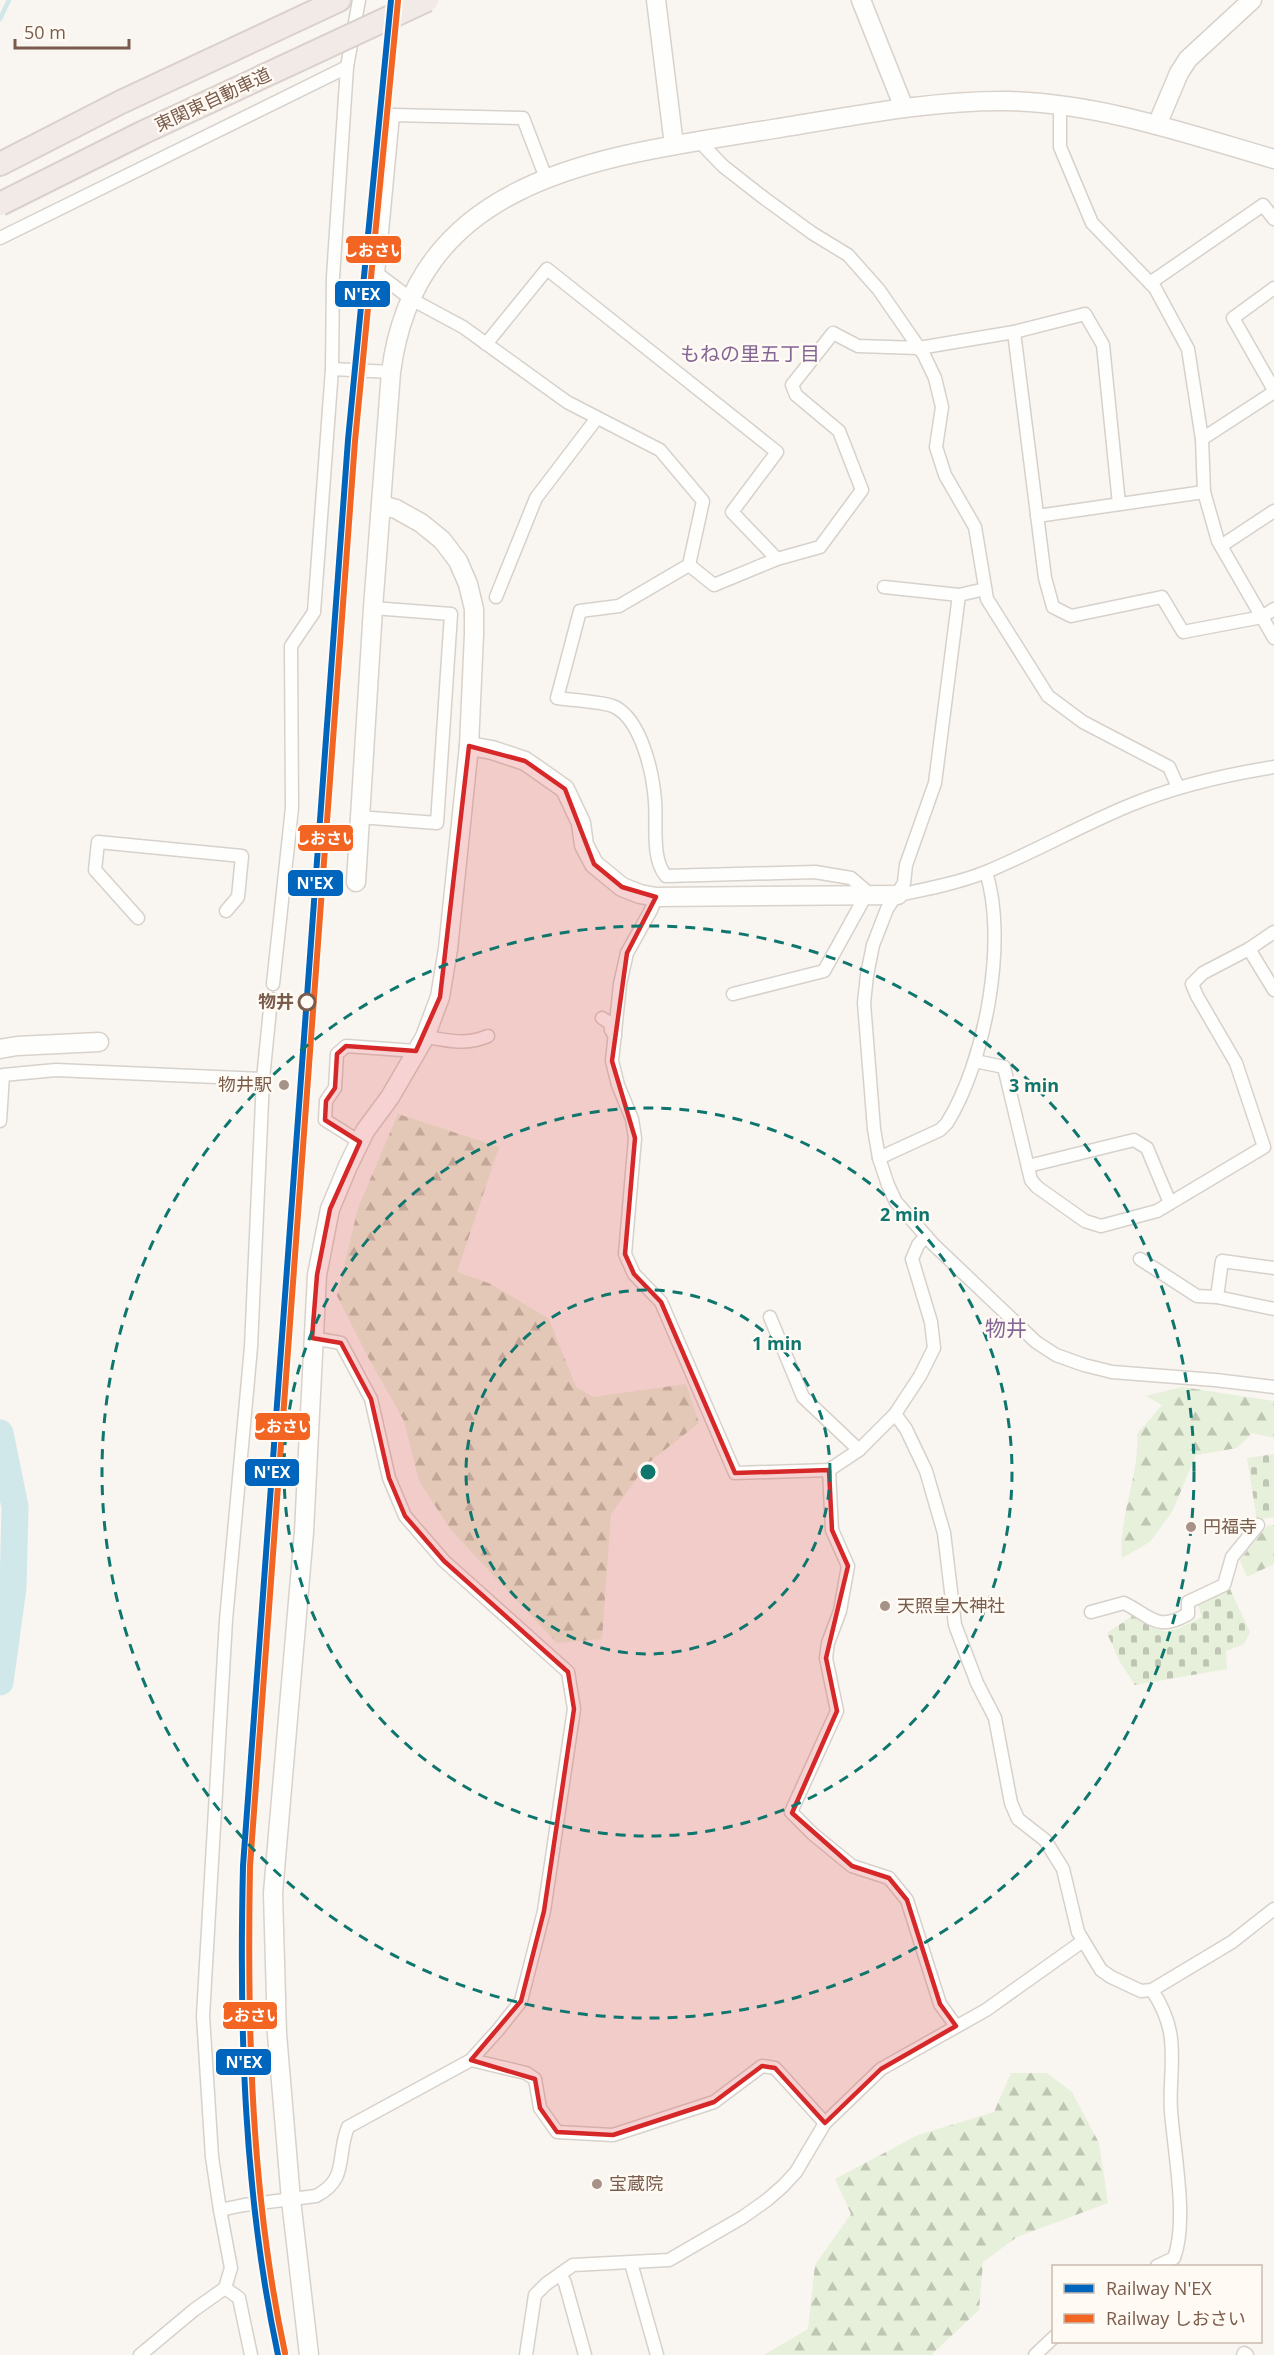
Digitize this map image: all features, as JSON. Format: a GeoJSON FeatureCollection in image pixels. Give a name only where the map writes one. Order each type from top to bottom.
{"type":"FeatureCollection","features":[{"type":"Feature","properties":{"kind":"highway","name":"東関東自動車道"},"geometry":{"type":"LineString","coordinates":[[0,164],[121,102],[339,0]]}},
{"type":"Feature","properties":{"kind":"highway","name":"東関東自動車道"},"geometry":{"type":"LineString","coordinates":[[0,204],[144,132],[427,0]]}},
{"type":"Feature","properties":{"kind":"street"},"geometry":{"type":"LineString","coordinates":[[273,984],[292,808],[291,646],[314,612],[332,369],[333,277],[347,67],[359,0]]}},
{"type":"Feature","properties":{"kind":"street"},"geometry":{"type":"LineString","coordinates":[[656,0],[674,145]]}},
{"type":"Feature","properties":{"kind":"street"},"geometry":{"type":"LineString","coordinates":[[861,0],[904,108]]}},
{"type":"Feature","properties":{"kind":"street"},"geometry":{"type":"LineString","coordinates":[[1157,125],[1179,73],[1188,59],[1252,0]]}},
{"type":"Feature","properties":{"kind":"street"},"geometry":{"type":"LineString","coordinates":[[0,238],[347,67]]}},
{"type":"Feature","properties":{"kind":"street"},"geometry":{"type":"LineString","coordinates":[[356,882],[373,608],[395,339],[417,284],[434,258],[452,237],[509,196],[546,178],[579,166],[674,145],[904,108],[1009,101],[1060,107],[1157,125],[1274,159]]}},
{"type":"Feature","properties":{"kind":"street"},"geometry":{"type":"LineString","coordinates":[[1060,107],[1060,147],[1092,223],[1150,283],[1188,349],[1202,439],[1204,492],[1221,546],[1274,638]]}},
{"type":"Feature","properties":{"kind":"street"},"geometry":{"type":"LineString","coordinates":[[546,178],[523,118],[393,115],[378,274],[411,299],[463,327],[567,402],[660,450],[703,501],[689,565],[619,606],[580,611],[557,698],[615,706],[628,718],[641,740],[648,763],[655,800],[659,868],[666,876],[815,872],[851,878],[868,895]]}},
{"type":"Feature","properties":{"kind":"street"},"geometry":{"type":"LineString","coordinates":[[699,141],[723,166],[764,198],[812,233],[848,255],[879,290],[919,348],[935,378],[942,407],[936,447],[945,476],[975,527],[987,599],[1048,696],[1083,722],[1169,767],[1178,787]]}},
{"type":"Feature","properties":{"kind":"street"},"geometry":{"type":"LineString","coordinates":[[1150,283],[1263,205],[1274,219]]}},
{"type":"Feature","properties":{"kind":"street"},"geometry":{"type":"LineString","coordinates":[[486,344],[547,269],[777,452],[732,512],[777,559]]}},
{"type":"Feature","properties":{"kind":"street"},"geometry":{"type":"LineString","coordinates":[[1202,439],[1274,391],[1233,318],[1274,288]]}},
{"type":"Feature","properties":{"kind":"street"},"geometry":{"type":"LineString","coordinates":[[689,565],[714,585],[777,559],[820,547],[862,490],[839,431],[795,395],[792,385],[833,333],[858,346],[919,348],[1014,332],[1085,314],[1103,345],[1119,504]]}},
{"type":"Feature","properties":{"kind":"street"},"geometry":{"type":"LineString","coordinates":[[1014,332],[1045,578],[1053,607],[1071,616],[1162,597],[1183,632],[1262,617],[1274,609]]}},
{"type":"Feature","properties":{"kind":"street"},"geometry":{"type":"LineString","coordinates":[[332,369],[391,372]]}},
{"type":"Feature","properties":{"kind":"street"},"geometry":{"type":"LineString","coordinates":[[496,597],[536,498],[597,418]]}},
{"type":"Feature","properties":{"kind":"street"},"geometry":{"type":"LineString","coordinates":[[1037,516],[1204,492]]}},
{"type":"Feature","properties":{"kind":"street"},"geometry":{"type":"LineString","coordinates":[[309,2355],[291,2199],[277,2034],[273,1893],[304,1532],[312,1338],[317,1275],[330,1209],[360,1142],[421,1044],[440,997],[448,949],[469,746],[474,609],[468,584],[458,561],[442,540],[421,523],[396,509],[381,505]]}},
{"type":"Feature","properties":{"kind":"street"},"geometry":{"type":"LineString","coordinates":[[1221,546],[1274,511]]}},
{"type":"Feature","properties":{"kind":"street"},"geometry":{"type":"LineString","coordinates":[[884,586],[958,594],[985,590]]}},
{"type":"Feature","properties":{"kind":"street"},"geometry":{"type":"LineString","coordinates":[[958,594],[935,783],[906,865],[904,883],[887,909],[873,945],[864,1003],[874,1129],[879,1158],[896,1202],[926,1236],[1036,1342],[1056,1355],[1112,1372],[1274,1387]]}},
{"type":"Feature","properties":{"kind":"street"},"geometry":{"type":"LineString","coordinates":[[359,817],[437,823],[451,614],[373,608]]}},
{"type":"Feature","properties":{"kind":"street"},"geometry":{"type":"LineString","coordinates":[[469,746],[492,750],[525,761],[565,789],[581,823],[584,845],[594,864],[622,887],[656,897],[898,895],[956,882],[986,872],[1078,827],[1178,787],[1230,774],[1274,769]]}},
{"type":"Feature","properties":{"kind":"street"},"geometry":{"type":"LineString","coordinates":[[138,918],[95,870],[98,842],[242,856],[238,897],[225,911]]}},
{"type":"Feature","properties":{"kind":"street"},"geometry":{"type":"LineString","coordinates":[[879,1158],[940,1130],[947,1123],[975,1061],[986,1016],[996,923],[986,872]]}},
{"type":"Feature","properties":{"kind":"street"},"geometry":{"type":"LineString","coordinates":[[733,994],[824,971],[868,895]]}},
{"type":"Feature","properties":{"kind":"street"},"geometry":{"type":"LineString","coordinates":[[656,897],[627,953],[620,984],[612,1061],[618,1085],[632,1119],[635,1138],[626,1254],[634,1274],[661,1302],[735,1473],[829,1470],[859,1450],[895,1414],[921,1376],[934,1348],[931,1322],[912,1259],[918,1245],[926,1236]]}},
{"type":"Feature","properties":{"kind":"street"},"geometry":{"type":"LineString","coordinates":[[975,1061],[1004,1067],[1031,1180],[1037,1187],[1085,1221],[1101,1226],[1157,1211],[1264,1147],[1236,1063],[1192,984],[1203,973],[1249,949],[1274,932]]}},
{"type":"Feature","properties":{"kind":"street"},"geometry":{"type":"LineString","coordinates":[[1249,949],[1274,990]]}},
{"type":"Feature","properties":{"kind":"street"},"geometry":{"type":"LineString","coordinates":[[140,2355],[194,2310],[225,2288],[231,2268],[212,2157],[203,2016],[226,1620],[251,1347],[263,1079],[271,999]]}},
{"type":"Feature","properties":{"kind":"street"},"geometry":{"type":"LineString","coordinates":[[602,1018],[610,1023],[615,1037]]}},
{"type":"Feature","properties":{"kind":"street"},"geometry":{"type":"LineString","coordinates":[[360,1142],[325,1120],[326,1101],[335,1088],[337,1054],[346,1046],[474,1042],[488,1036]]}},
{"type":"Feature","properties":{"kind":"street"},"geometry":{"type":"LineString","coordinates":[[0,1049],[99,1042]]}},
{"type":"Feature","properties":{"kind":"street"},"geometry":{"type":"LineString","coordinates":[[0,1121],[3,1075],[56,1070],[263,1079]]}},
{"type":"Feature","properties":{"kind":"street"},"geometry":{"type":"LineString","coordinates":[[1028,1166],[1134,1140],[1148,1148],[1170,1203]]}},
{"type":"Feature","properties":{"kind":"street"},"geometry":{"type":"LineString","coordinates":[[1140,1259],[1197,1296],[1217,1297],[1274,1309]]}},
{"type":"Feature","properties":{"kind":"street"},"geometry":{"type":"LineString","coordinates":[[1217,1297],[1222,1261],[1274,1268]]}},
{"type":"Feature","properties":{"kind":"street"},"geometry":{"type":"LineString","coordinates":[[770,1317],[803,1397],[859,1450]]}},
{"type":"Feature","properties":{"kind":"street"},"geometry":{"type":"LineString","coordinates":[[220,2210],[316,2196],[334,2183],[340,2173],[342,2140],[348,2127],[471,2060],[521,2001],[543,1911],[574,1709],[568,1672],[444,1561],[405,1516],[389,1478],[371,1399],[341,1343],[312,1338]]}},
{"type":"Feature","properties":{"kind":"street"},"geometry":{"type":"LineString","coordinates":[[895,1414],[906,1429],[926,1471],[944,1533],[955,1625],[977,1683],[995,1718],[1011,1803],[1018,1819],[1045,1840],[1063,1869],[1078,1932],[1101,1970],[1142,1991],[1152,1990],[1232,1942],[1274,1909]]}},
{"type":"Feature","properties":{"kind":"street"},"geometry":{"type":"LineString","coordinates":[[829,1470],[832,1530],[848,1566],[840,1611],[828,1643],[826,1658],[837,1711],[790,1812],[852,1866],[889,1878],[907,1900],[940,2004],[956,2026]]}},
{"type":"Feature","properties":{"kind":"street"},"geometry":{"type":"LineString","coordinates":[[1092,1612],[1124,1603],[1160,1623],[1172,1623],[1188,1614],[1188,1602],[1224,1585],[1232,1557],[1258,1525]]}},
{"type":"Feature","properties":{"kind":"street"},"geometry":{"type":"LineString","coordinates":[[526,2355],[535,2295],[560,2274],[573,2265],[669,2260],[743,2217],[767,2200],[796,2172],[825,2123],[880,2069],[986,2010],[1083,1941]]}},
{"type":"Feature","properties":{"kind":"street"},"geometry":{"type":"LineString","coordinates":[[1152,1990],[1164,2008],[1170,2034],[1170,2109],[1179,2188],[1179,2247],[1174,2258],[1159,2265]]}},
{"type":"Feature","properties":{"kind":"street"},"geometry":{"type":"LineString","coordinates":[[471,2060],[526,2073],[535,2079],[540,2108],[557,2132],[613,2135],[623,2132],[714,2102],[762,2066],[775,2068],[825,2123]]}},
{"type":"Feature","properties":{"kind":"street"},"geometry":{"type":"LineString","coordinates":[[631,2263],[657,2355]]}},
{"type":"Feature","properties":{"kind":"street"},"geometry":{"type":"LineString","coordinates":[[560,2274],[565,2283],[585,2355]]}},
{"type":"Feature","properties":{"kind":"street"},"geometry":{"type":"LineString","coordinates":[[225,2288],[239,2298],[251,2355]]}},
{"type":"Feature","properties":{"kind":"street"},"geometry":{"type":"LineString","coordinates":[[1035,2355],[1052,2338]]}},
{"type":"Feature","properties":{"kind":"highlighted area"},"geometry":{"type":"Polygon","coordinates":[[[469,746],[525,761],[565,789],[594,864],[622,887],[656,897],[627,953],[612,1061],[635,1138],[625,1254],[634,1274],[661,1302],[735,1473],[829,1470],[832,1530],[848,1566],[826,1658],[837,1711],[792,1813],[852,1866],[889,1878],[907,1900],[940,2004],[956,2026],[881,2069],[825,2123],[775,2068],[762,2066],[714,2102],[613,2135],[557,2132],[540,2108],[535,2079],[471,2060],[521,2001],[544,1911],[574,1709],[568,1672],[444,1561],[405,1516],[389,1478],[371,1399],[341,1343],[312,1338],[317,1275],[330,1209],[360,1142],[325,1120],[326,1101],[335,1088],[337,1054],[346,1046],[416,1051],[440,997],[469,746]]]}},
{"type":"Feature","properties":{"kind":"green space"},"geometry":{"type":"Polygon","coordinates":[[[398,1114],[499,1147],[457,1272],[491,1284],[549,1319],[576,1387],[593,1397],[686,1384],[699,1423],[647,1464],[611,1514],[602,1639],[557,1643],[451,1530],[419,1481],[404,1421],[337,1296],[358,1208],[398,1114]]]}},
{"type":"Feature","properties":{"kind":"green space"},"geometry":{"type":"Polygon","coordinates":[[[1182,1387],[1274,1401],[1274,1438],[1252,1433],[1237,1448],[1196,1455],[1172,1512],[1150,1542],[1122,1558],[1123,1527],[1135,1465],[1137,1434],[1162,1405],[1146,1396],[1182,1387]]]}},
{"type":"Feature","properties":{"kind":"green space"},"geometry":{"type":"Polygon","coordinates":[[[1274,1454],[1274,1517],[1257,1520],[1247,1458],[1274,1454]]]}},
{"type":"Feature","properties":{"kind":"green space"},"geometry":{"type":"Polygon","coordinates":[[[1274,1525],[1274,1564],[1247,1577],[1240,1560],[1267,1526],[1274,1525]]]}},
{"type":"Feature","properties":{"kind":"green space"},"geometry":{"type":"Polygon","coordinates":[[[1229,1587],[1250,1632],[1244,1644],[1226,1651],[1227,1669],[1135,1685],[1120,1662],[1107,1633],[1135,1614],[1161,1630],[1174,1630],[1202,1617],[1197,1602],[1229,1587]]]}},
{"type":"Feature","properties":{"kind":"green space"},"geometry":{"type":"Polygon","coordinates":[[[1011,2073],[1047,2073],[1072,2092],[1099,2143],[1108,2203],[1017,2237],[983,2262],[979,2310],[931,2355],[764,2355],[808,2329],[815,2265],[851,2214],[835,2179],[918,2135],[994,2112],[1011,2073]]]}},
{"type":"Feature","properties":{"kind":"waterway"},"geometry":{"type":"LineString","coordinates":[[0,19],[9,0]]}},
{"type":"Feature","properties":{"kind":"waterway"},"geometry":{"type":"LineString","coordinates":[[0,1433],[15,1507],[13,1588],[0,1682]]}},
{"type":"Feature","properties":{"kind":"rail line","name":"N'EX"},"geometry":{"type":"LineString","coordinates":[[278,2355],[258,2234],[246,2112],[242,1989],[243,1866],[348,440],[391,0]]}},
{"type":"Feature","properties":{"kind":"rail line","name":"しおさい"},"geometry":{"type":"LineString","coordinates":[[285,2353],[265,2233],[258,2172],[249,1988],[250,1866],[355,441],[398,1]]}},
{"type":"Feature","properties":{"kind":"place","name":"物井"},"geometry":{"type":"Point","coordinates":[307,1002]}},
{"type":"Feature","properties":{"kind":"place","name":"物井駅"},"geometry":{"type":"Point","coordinates":[284,1085]}},
{"type":"Feature","properties":{"kind":"place","name":"円福寺"},"geometry":{"type":"Point","coordinates":[1191,1527]}},
{"type":"Feature","properties":{"kind":"place","name":"天照皇大神社"},"geometry":{"type":"Point","coordinates":[885,1606]}},
{"type":"Feature","properties":{"kind":"place","name":"宝蔵院"},"geometry":{"type":"Point","coordinates":[597,2184]}},
{"type":"Feature","properties":{"kind":"district","name":"もねの里五丁目"},"geometry":{"type":"Point","coordinates":[750,354]}},
{"type":"Feature","properties":{"kind":"district","name":"物井"},"geometry":{"type":"Point","coordinates":[1006,1329]}}]}
